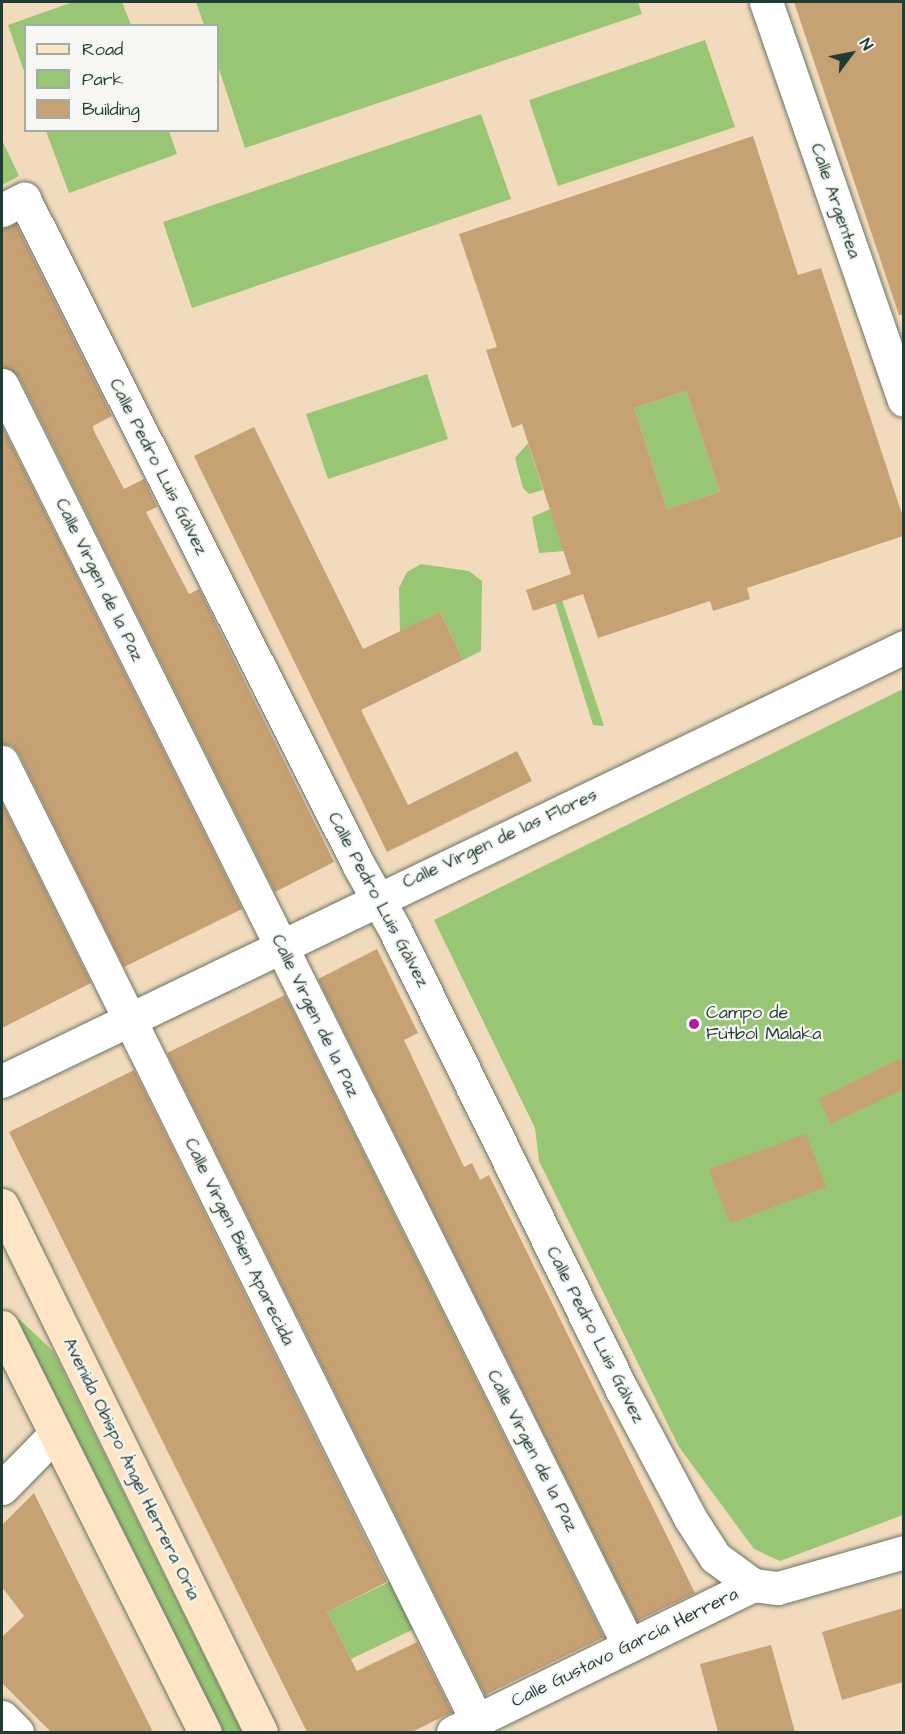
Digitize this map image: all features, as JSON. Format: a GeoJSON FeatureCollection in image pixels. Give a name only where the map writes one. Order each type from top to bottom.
{"type":"FeatureCollection","features":[{"type":"Feature","properties":{"kind":"main road","name":"Avenida Obispo Ángel Herrera Oria"},"geometry":{"type":"LineString","coordinates":[[2,1205],[261,1732]]}},
{"type":"Feature","properties":{"kind":"main road"},"geometry":{"type":"LineString","coordinates":[[2,1327],[54,1435],[205,1732]]}},
{"type":"Feature","properties":{"kind":"street","name":"Calle Argentea"},"geometry":{"type":"LineString","coordinates":[[766,2],[891,326],[903,400]]}},
{"type":"Feature","properties":{"kind":"street","name":"Calle Pedro Luis Gálvez"},"geometry":{"type":"LineString","coordinates":[[13,205],[377,898],[621,1388],[690,1518],[715,1557],[753,1585]]}},
{"type":"Feature","properties":{"kind":"street","name":"Calle Virgen de la Paz"},"geometry":{"type":"LineString","coordinates":[[2,385],[629,1646]]}},
{"type":"Feature","properties":{"kind":"street","name":"Calle Virgen de las Flores"},"geometry":{"type":"LineString","coordinates":[[2,1081],[377,898],[903,647]]}},
{"type":"Feature","properties":{"kind":"street","name":"Calle Virgen Bien Aparecida"},"geometry":{"type":"LineString","coordinates":[[2,762],[128,1019],[465,1727]]}},
{"type":"Feature","properties":{"kind":"street"},"geometry":{"type":"LineString","coordinates":[[2,1488],[54,1435]]}},
{"type":"Feature","properties":{"kind":"street","name":"Calle Gustavo García Herrera"},"geometry":{"type":"LineString","coordinates":[[465,1727],[753,1585],[778,1588],[903,1552]]}},
{"type":"Feature","properties":{"kind":"street"},"geometry":{"type":"LineString","coordinates":[[2,1717],[17,1732]]}},
{"type":"Feature","properties":{"kind":"green space"},"geometry":{"type":"Polygon","coordinates":[[[73,2],[122,2],[131,24],[24,24],[24,71],[8,25],[73,2]]]}},
{"type":"Feature","properties":{"kind":"green space"},"geometry":{"type":"Polygon","coordinates":[[[196,2],[638,2],[642,14],[245,148],[219,69],[219,24],[204,24],[196,2]]]}},
{"type":"Feature","properties":{"kind":"green space"},"geometry":{"type":"Polygon","coordinates":[[[705,40],[735,127],[558,186],[529,100],[705,40]]]}},
{"type":"Feature","properties":{"kind":"green space"},"geometry":{"type":"Polygon","coordinates":[[[481,114],[511,199],[192,308],[163,222],[481,114]]]}},
{"type":"Feature","properties":{"kind":"green space"},"geometry":{"type":"Polygon","coordinates":[[[46,132],[169,132],[177,154],[69,193],[46,132]]]}},
{"type":"Feature","properties":{"kind":"green space"},"geometry":{"type":"Polygon","coordinates":[[[2,140],[19,176],[2,185],[2,140]]]}},
{"type":"Feature","properties":{"kind":"green space"},"geometry":{"type":"Polygon","coordinates":[[[427,374],[448,439],[328,479],[306,414],[427,374]]]}},
{"type":"Feature","properties":{"kind":"green space"},"geometry":{"type":"Polygon","coordinates":[[[686,391],[720,492],[667,509],[634,408],[686,391]]]}},
{"type":"Feature","properties":{"kind":"green space"},"geometry":{"type":"Polygon","coordinates":[[[528,443],[543,490],[529,494],[523,488],[515,458],[528,443]]]}},
{"type":"Feature","properties":{"kind":"green space"},"geometry":{"type":"Polygon","coordinates":[[[550,509],[565,551],[539,553],[532,517],[550,509]]]}},
{"type":"Feature","properties":{"kind":"green space"},"geometry":{"type":"Polygon","coordinates":[[[421,564],[469,571],[482,581],[481,651],[463,660],[440,612],[400,632],[399,588],[407,572],[421,564]]]}},
{"type":"Feature","properties":{"kind":"green space"},"geometry":{"type":"Polygon","coordinates":[[[555,579],[604,726],[593,725],[549,583],[555,579]]]}},
{"type":"Feature","properties":{"kind":"green space","name":"Campo de Fútbol Malaka"},"geometry":{"type":"Polygon","coordinates":[[[903,689],[903,1515],[780,1561],[754,1549],[679,1447],[539,1161],[535,1128],[434,920],[903,689]]]}},
{"type":"Feature","properties":{"kind":"green space"},"geometry":{"type":"Polygon","coordinates":[[[19,1319],[53,1351],[242,1732],[222,1732],[17,1323],[19,1319]]]}},
{"type":"Feature","properties":{"kind":"green space"},"geometry":{"type":"Polygon","coordinates":[[[391,1581],[414,1629],[351,1659],[327,1612],[391,1581]]]}},
{"type":"Feature","properties":{"kind":"building"},"geometry":{"type":"Polygon","coordinates":[[[794,2],[903,2],[903,315],[899,315],[794,2]]]}},
{"type":"Feature","properties":{"kind":"building"},"geometry":{"type":"Polygon","coordinates":[[[753,136],[798,275],[821,268],[903,517],[903,536],[747,588],[750,599],[713,611],[710,601],[598,638],[583,594],[533,611],[526,590],[571,574],[522,424],[512,428],[486,350],[497,347],[459,234],[753,136]],[[686,391],[634,408],[667,509],[720,492],[686,391]]]}},
{"type":"Feature","properties":{"kind":"building"},"geometry":{"type":"Polygon","coordinates":[[[16,224],[112,416],[93,426],[94,431],[124,489],[144,479],[157,507],[146,512],[189,594],[199,589],[334,862],[275,892],[19,377],[2,367],[2,229],[16,224]]]}},
{"type":"Feature","properties":{"kind":"building"},"geometry":{"type":"Polygon","coordinates":[[[2,426],[242,909],[124,967],[19,754],[12,746],[2,744],[2,426]]]}},
{"type":"Feature","properties":{"kind":"building"},"geometry":{"type":"Polygon","coordinates":[[[254,427],[363,649],[440,612],[463,660],[361,710],[408,805],[517,751],[532,781],[387,852],[194,456],[254,427]]]}},
{"type":"Feature","properties":{"kind":"building"},"geometry":{"type":"Polygon","coordinates":[[[2,803],[91,983],[2,1028],[2,803]]]}},
{"type":"Feature","properties":{"kind":"building"},"geometry":{"type":"Polygon","coordinates":[[[377,949],[418,1033],[404,1040],[464,1167],[472,1163],[480,1180],[489,1175],[695,1593],[637,1621],[318,979],[377,949]]]}},
{"type":"Feature","properties":{"kind":"building"},"geometry":{"type":"Polygon","coordinates":[[[285,995],[604,1637],[485,1695],[167,1053],[285,995]]]}},
{"type":"Feature","properties":{"kind":"building"},"geometry":{"type":"Polygon","coordinates":[[[903,1057],[903,1089],[831,1124],[819,1099],[903,1057]]]}},
{"type":"Feature","properties":{"kind":"building"},"geometry":{"type":"Polygon","coordinates":[[[134,1070],[387,1582],[327,1612],[357,1671],[417,1642],[452,1712],[412,1732],[307,1732],[9,1132],[134,1070]]]}},
{"type":"Feature","properties":{"kind":"building"},"geometry":{"type":"Polygon","coordinates":[[[806,1134],[826,1187],[730,1223],[709,1169],[806,1134]]]}},
{"type":"Feature","properties":{"kind":"building"},"geometry":{"type":"Polygon","coordinates":[[[34,1493],[153,1732],[51,1732],[2,1683],[2,1637],[24,1616],[2,1587],[2,1525],[34,1493]]]}},
{"type":"Feature","properties":{"kind":"building"},"geometry":{"type":"Polygon","coordinates":[[[903,1608],[903,1682],[842,1700],[822,1632],[903,1608]]]}},
{"type":"Feature","properties":{"kind":"building"},"geometry":{"type":"Polygon","coordinates":[[[771,1645],[795,1732],[718,1732],[700,1664],[771,1645]]]}},
{"type":"Feature","properties":{"kind":"place","name":"Campo de Fútbol Malaka"},"geometry":{"type":"Point","coordinates":[694,1024]}}]}
